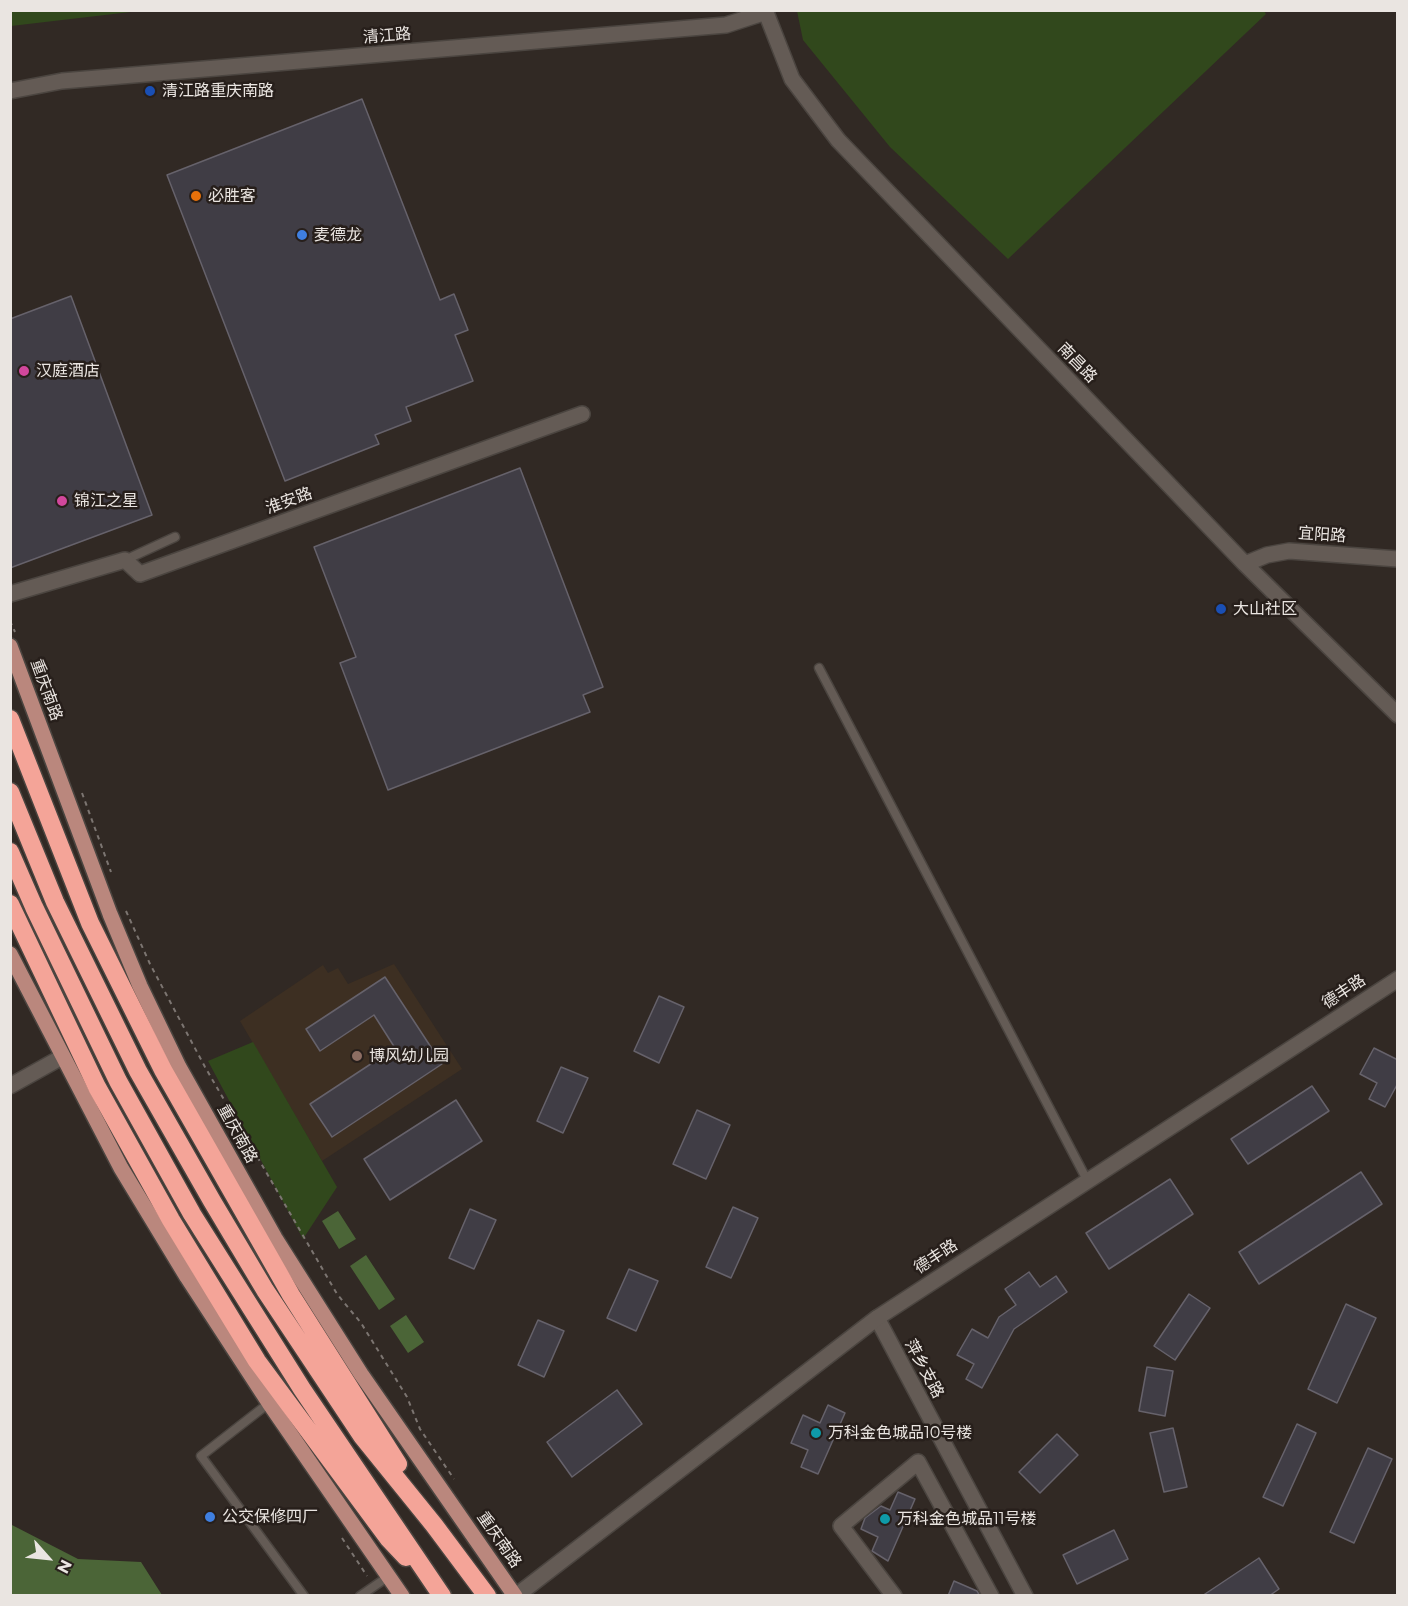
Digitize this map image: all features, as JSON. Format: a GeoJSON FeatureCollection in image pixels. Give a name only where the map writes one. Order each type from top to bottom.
{"type":"FeatureCollection","features":[{"type":"Feature","properties":{"kind":"highway"},"geometry":{"type":"LineString","coordinates":[[10,719],[90,923],[163,1070],[291,1295],[345,1378],[434,1525]]}},
{"type":"Feature","properties":{"kind":"highway"},"geometry":{"type":"LineString","coordinates":[[10,792],[55,902],[138,1071],[212,1201],[265,1290],[362,1436],[434,1525],[487,1596]]}},
{"type":"Feature","properties":{"kind":"highway"},"geometry":{"type":"LineString","coordinates":[[10,852],[118,1081],[192,1214],[295,1380],[440,1593]]}},
{"type":"Feature","properties":{"kind":"highway"},"geometry":{"type":"LineString","coordinates":[[10,904],[97,1087],[171,1220],[257,1361],[388,1538],[440,1593]]}},
{"type":"Feature","properties":{"kind":"main road","name":"重庆南路"},"geometry":{"type":"LineString","coordinates":[[14,643],[110,914],[179,1067],[274,1238],[355,1365],[515,1596]]}},
{"type":"Feature","properties":{"kind":"main road"},"geometry":{"type":"LineString","coordinates":[[10,954],[121,1168],[187,1277],[269,1403],[402,1596]]}},
{"type":"Feature","properties":{"kind":"street","name":"清江路"},"geometry":{"type":"LineString","coordinates":[[10,91],[62,81],[726,25],[765,11]]}},
{"type":"Feature","properties":{"kind":"street","name":"南昌路"},"geometry":{"type":"LineString","coordinates":[[765,11],[792,80],[838,140],[1245,564],[1398,715]]}},
{"type":"Feature","properties":{"kind":"street","name":"淮安路"},"geometry":{"type":"LineString","coordinates":[[125,560],[140,574],[582,414]]}},
{"type":"Feature","properties":{"kind":"street","name":"宜阳路"},"geometry":{"type":"LineString","coordinates":[[1245,564],[1267,555],[1289,551],[1398,559]]}},
{"type":"Feature","properties":{"kind":"street"},"geometry":{"type":"LineString","coordinates":[[10,594],[125,560]]}},
{"type":"Feature","properties":{"kind":"street","name":"德丰路"},"geometry":{"type":"LineString","coordinates":[[515,1596],[877,1318],[1398,979]]}},
{"type":"Feature","properties":{"kind":"street"},"geometry":{"type":"LineString","coordinates":[[10,1086],[62,1057]]}},
{"type":"Feature","properties":{"kind":"street","name":"萍乡支路"},"geometry":{"type":"LineString","coordinates":[[877,1318],[1025,1596]]}},
{"type":"Feature","properties":{"kind":"street"},"geometry":{"type":"LineString","coordinates":[[894,1596],[841,1526],[918,1462],[991,1596]]}},
{"type":"Feature","properties":{"kind":"lane"},"geometry":{"type":"LineString","coordinates":[[125,560],[175,537]]}},
{"type":"Feature","properties":{"kind":"lane"},"geometry":{"type":"LineString","coordinates":[[819,668],[1087,1180]]}},
{"type":"Feature","properties":{"kind":"lane"},"geometry":{"type":"LineString","coordinates":[[269,1403],[201,1456],[304,1596]]}},
{"type":"Feature","properties":{"kind":"lane"},"geometry":{"type":"LineString","coordinates":[[360,1596],[389,1576]]}},
{"type":"Feature","properties":{"kind":"path"},"geometry":{"type":"LineString","coordinates":[[10,621],[14,643]]}},
{"type":"Feature","properties":{"kind":"path"},"geometry":{"type":"LineString","coordinates":[[82,793],[115,882]]}},
{"type":"Feature","properties":{"kind":"path"},"geometry":{"type":"LineString","coordinates":[[123,903],[150,964],[223,1098],[337,1294],[378,1351],[407,1397],[420,1429],[459,1487]]}},
{"type":"Feature","properties":{"kind":"shaded area","name":"博风幼儿园"},"geometry":{"type":"Polygon","coordinates":[[[394,964],[462,1069],[322,1161],[240,1021],[323,965],[328,973],[338,968],[348,984],[394,964]]]}},
{"type":"Feature","properties":{"kind":"green space"},"geometry":{"type":"Polygon","coordinates":[[[11,10],[139,11],[11,26],[11,10]]]}},
{"type":"Feature","properties":{"kind":"green space"},"geometry":{"type":"Polygon","coordinates":[[[797,11],[1264,11],[1266,14],[1008,259],[890,147],[803,40],[797,11]]]}},
{"type":"Feature","properties":{"kind":"green space"},"geometry":{"type":"Polygon","coordinates":[[[253,1042],[337,1187],[303,1239],[208,1061],[253,1042]]]}},
{"type":"Feature","properties":{"kind":"green space"},"geometry":{"type":"Polygon","coordinates":[[[338,1211],[356,1239],[339,1249],[322,1221],[338,1211]]]}},
{"type":"Feature","properties":{"kind":"green space"},"geometry":{"type":"Polygon","coordinates":[[[366,1255],[395,1299],[379,1310],[350,1266],[366,1255]]]}},
{"type":"Feature","properties":{"kind":"green space"},"geometry":{"type":"Polygon","coordinates":[[[406,1315],[424,1342],[408,1353],[390,1326],[406,1315]]]}},
{"type":"Feature","properties":{"kind":"green space"},"geometry":{"type":"Polygon","coordinates":[[[10,1524],[78,1559],[141,1562],[162,1595],[11,1595],[10,1524]]]}},
{"type":"Feature","properties":{"kind":"building","name":"麦德龙"},"geometry":{"type":"Polygon","coordinates":[[[362,99],[440,300],[454,294],[468,330],[455,335],[473,381],[406,407],[411,421],[375,435],[379,444],[285,481],[167,175],[362,99]]]}},
{"type":"Feature","properties":{"kind":"building"},"geometry":{"type":"Polygon","coordinates":[[[71,296],[152,515],[10,568],[10,319],[71,296]]]}},
{"type":"Feature","properties":{"kind":"building"},"geometry":{"type":"Polygon","coordinates":[[[520,468],[603,687],[583,695],[590,712],[388,790],[340,663],[356,657],[314,547],[520,468]]]}},
{"type":"Feature","properties":{"kind":"building"},"geometry":{"type":"Polygon","coordinates":[[[385,977],[442,1064],[332,1137],[310,1104],[395,1048],[374,1015],[320,1051],[306,1029],[385,977]]]}},
{"type":"Feature","properties":{"kind":"building"},"geometry":{"type":"Polygon","coordinates":[[[659,996],[684,1007],[659,1063],[634,1051],[659,996]]]}},
{"type":"Feature","properties":{"kind":"building"},"geometry":{"type":"Polygon","coordinates":[[[1374,1048],[1398,1060],[1398,1083],[1385,1107],[1369,1099],[1377,1083],[1360,1074],[1374,1048]]]}},
{"type":"Feature","properties":{"kind":"building"},"geometry":{"type":"Polygon","coordinates":[[[561,1067],[588,1078],[563,1133],[537,1121],[561,1067]]]}},
{"type":"Feature","properties":{"kind":"building"},"geometry":{"type":"Polygon","coordinates":[[[1312,1086],[1329,1111],[1248,1164],[1231,1139],[1312,1086]]]}},
{"type":"Feature","properties":{"kind":"building"},"geometry":{"type":"Polygon","coordinates":[[[456,1100],[482,1141],[390,1200],[364,1159],[456,1100]]]}},
{"type":"Feature","properties":{"kind":"building"},"geometry":{"type":"Polygon","coordinates":[[[697,1110],[730,1125],[706,1179],[673,1164],[697,1110]]]}},
{"type":"Feature","properties":{"kind":"building"},"geometry":{"type":"Polygon","coordinates":[[[1361,1172],[1382,1204],[1259,1284],[1239,1252],[1361,1172]]]}},
{"type":"Feature","properties":{"kind":"building"},"geometry":{"type":"Polygon","coordinates":[[[1170,1179],[1193,1214],[1109,1269],[1086,1233],[1170,1179]]]}},
{"type":"Feature","properties":{"kind":"building"},"geometry":{"type":"Polygon","coordinates":[[[733,1207],[758,1218],[731,1278],[706,1267],[733,1207]]]}},
{"type":"Feature","properties":{"kind":"building"},"geometry":{"type":"Polygon","coordinates":[[[470,1209],[496,1220],[474,1269],[449,1258],[470,1209]]]}},
{"type":"Feature","properties":{"kind":"building"},"geometry":{"type":"Polygon","coordinates":[[[629,1269],[658,1281],[636,1331],[607,1318],[629,1269]]]}},
{"type":"Feature","properties":{"kind":"building"},"geometry":{"type":"Polygon","coordinates":[[[1029,1272],[1040,1287],[1056,1276],[1067,1292],[1014,1329],[982,1388],[966,1379],[974,1364],[957,1355],[972,1329],[988,1338],[999,1317],[1016,1305],[1005,1289],[1029,1272]]]}},
{"type":"Feature","properties":{"kind":"building"},"geometry":{"type":"Polygon","coordinates":[[[1189,1294],[1210,1308],[1175,1360],[1154,1346],[1189,1294]]]}},
{"type":"Feature","properties":{"kind":"building"},"geometry":{"type":"Polygon","coordinates":[[[1346,1304],[1376,1318],[1337,1403],[1308,1389],[1346,1304]]]}},
{"type":"Feature","properties":{"kind":"building"},"geometry":{"type":"Polygon","coordinates":[[[538,1320],[564,1331],[544,1377],[518,1365],[538,1320]]]}},
{"type":"Feature","properties":{"kind":"building"},"geometry":{"type":"Polygon","coordinates":[[[1147,1367],[1173,1371],[1165,1416],[1139,1411],[1147,1367]]]}},
{"type":"Feature","properties":{"kind":"building"},"geometry":{"type":"Polygon","coordinates":[[[617,1390],[642,1424],[572,1477],[547,1442],[617,1390]]]}},
{"type":"Feature","properties":{"kind":"building","name":"万科金色城品10号楼"},"geometry":{"type":"Polygon","coordinates":[[[828,1405],[845,1413],[818,1474],[801,1467],[808,1450],[791,1443],[803,1415],[820,1423],[828,1405]]]}},
{"type":"Feature","properties":{"kind":"building"},"geometry":{"type":"Polygon","coordinates":[[[1297,1424],[1316,1433],[1283,1506],[1263,1497],[1297,1424]]]}},
{"type":"Feature","properties":{"kind":"building"},"geometry":{"type":"Polygon","coordinates":[[[1173,1428],[1187,1487],[1164,1492],[1150,1433],[1173,1428]]]}},
{"type":"Feature","properties":{"kind":"building"},"geometry":{"type":"Polygon","coordinates":[[[1057,1434],[1078,1455],[1040,1493],[1019,1472],[1057,1434]]]}},
{"type":"Feature","properties":{"kind":"building"},"geometry":{"type":"Polygon","coordinates":[[[1368,1448],[1392,1459],[1354,1543],[1330,1532],[1368,1448]]]}},
{"type":"Feature","properties":{"kind":"building","name":"万科金色城品11号楼"},"geometry":{"type":"Polygon","coordinates":[[[898,1492],[915,1499],[888,1561],[872,1551],[878,1537],[861,1529],[865,1518],[881,1506],[890,1510],[898,1492]]]}},
{"type":"Feature","properties":{"kind":"building"},"geometry":{"type":"Polygon","coordinates":[[[1114,1530],[1128,1559],[1077,1584],[1063,1555],[1114,1530]]]}},
{"type":"Feature","properties":{"kind":"building"},"geometry":{"type":"Polygon","coordinates":[[[1259,1558],[1279,1589],[1269,1596],[1202,1596],[1259,1558]]]}},
{"type":"Feature","properties":{"kind":"building"},"geometry":{"type":"Polygon","coordinates":[[[954,1581],[977,1591],[980,1596],[948,1596],[954,1581]]]}},
{"type":"Feature","properties":{"kind":"place","name":"清江路重庆南路"},"geometry":{"type":"Point","coordinates":[150,91]}},
{"type":"Feature","properties":{"kind":"place","name":"必胜客"},"geometry":{"type":"Point","coordinates":[196,196]}},
{"type":"Feature","properties":{"kind":"place","name":"麦德龙"},"geometry":{"type":"Point","coordinates":[302,235]}},
{"type":"Feature","properties":{"kind":"place","name":"汉庭酒店"},"geometry":{"type":"Point","coordinates":[24,371]}},
{"type":"Feature","properties":{"kind":"place","name":"锦江之星"},"geometry":{"type":"Point","coordinates":[62,501]}},
{"type":"Feature","properties":{"kind":"place","name":"大山社区"},"geometry":{"type":"Point","coordinates":[1221,609]}},
{"type":"Feature","properties":{"kind":"place","name":"博风幼儿园"},"geometry":{"type":"Point","coordinates":[357,1056]}},
{"type":"Feature","properties":{"kind":"place","name":"万科金色城品10号楼"},"geometry":{"type":"Point","coordinates":[816,1433]}},
{"type":"Feature","properties":{"kind":"place","name":"公交保修四厂"},"geometry":{"type":"Point","coordinates":[210,1517]}},
{"type":"Feature","properties":{"kind":"place","name":"万科金色城品11号楼"},"geometry":{"type":"Point","coordinates":[885,1519]}}]}
